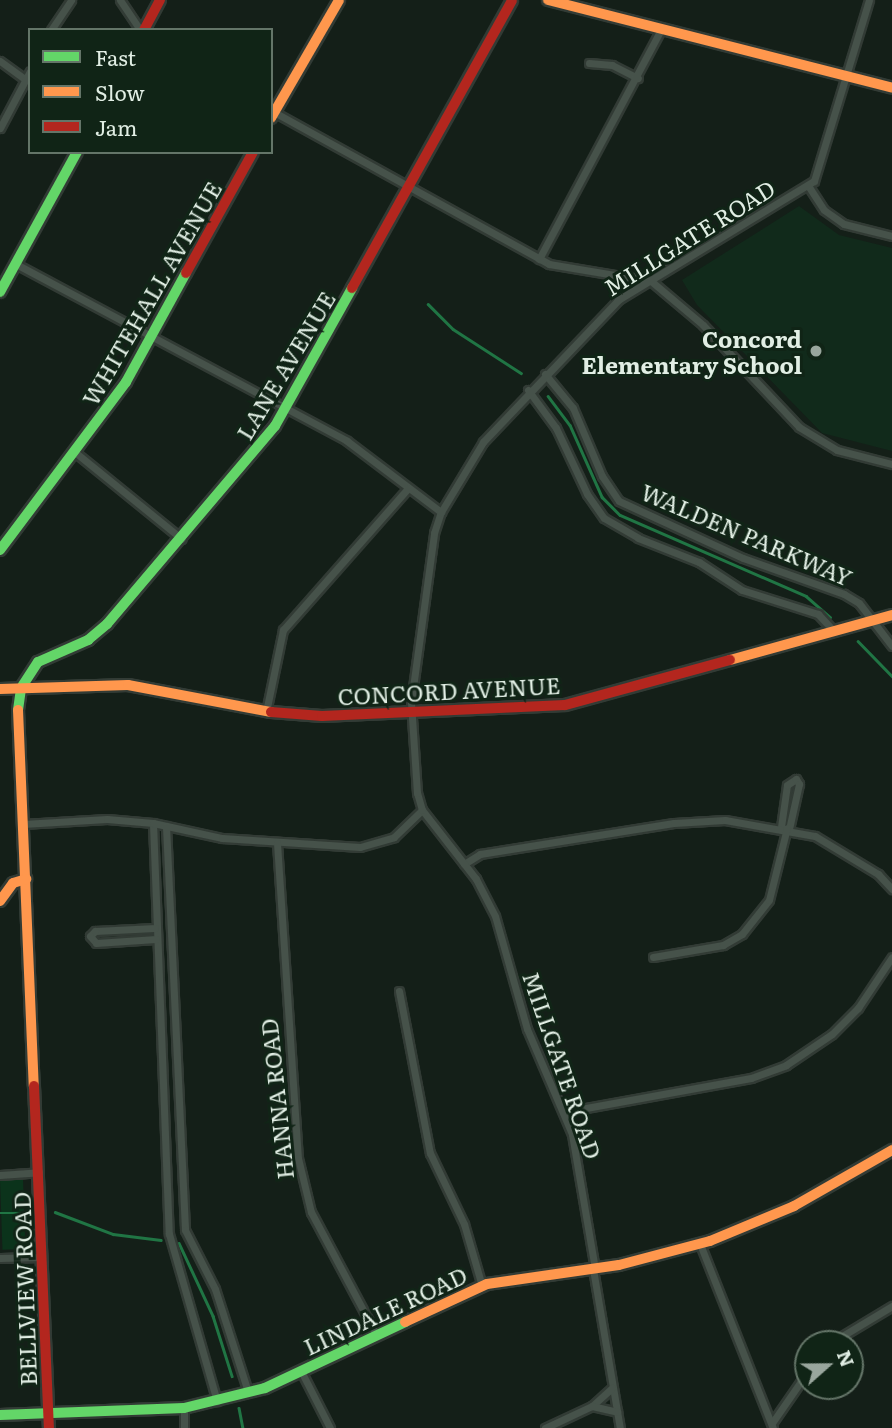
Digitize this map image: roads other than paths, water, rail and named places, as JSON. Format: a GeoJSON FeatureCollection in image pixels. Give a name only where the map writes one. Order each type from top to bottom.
{"type":"FeatureCollection","features":[{"type":"Feature","properties":{"kind":"street"},"geometry":{"type":"LineString","coordinates":[[52,28],[71,0]]}},
{"type":"Feature","properties":{"kind":"street"},"geometry":{"type":"LineString","coordinates":[[120,0],[141,28]]}},
{"type":"Feature","properties":{"kind":"street"},"geometry":{"type":"LineString","coordinates":[[143,28],[160,0]]}},
{"type":"Feature","properties":{"kind":"street"},"geometry":{"type":"LineString","coordinates":[[273,111],[339,0]]}},
{"type":"Feature","properties":{"kind":"street","name":"LANE AVENUE"},"geometry":{"type":"LineString","coordinates":[[21,688],[38,662],[88,640],[107,624],[250,461],[287,408],[512,0]]}},
{"type":"Feature","properties":{"kind":"street"},"geometry":{"type":"LineString","coordinates":[[548,0],[892,88]]}},
{"type":"Feature","properties":{"kind":"street","name":"MILLGATE ROAD"},"geometry":{"type":"LineString","coordinates":[[620,1428],[580,1168],[564,1112],[527,1028],[495,916],[464,864],[422,810],[411,715],[430,557],[441,512],[484,442],[528,390],[618,300],[808,187],[819,175],[869,0]]}},
{"type":"Feature","properties":{"kind":"street"},"geometry":{"type":"LineString","coordinates":[[539,258],[638,78],[661,30]]}},
{"type":"Feature","properties":{"kind":"street"},"geometry":{"type":"LineString","coordinates":[[0,61],[26,79]]}},
{"type":"Feature","properties":{"kind":"street"},"geometry":{"type":"LineString","coordinates":[[589,63],[611,65],[638,78]]}},
{"type":"Feature","properties":{"kind":"street"},"geometry":{"type":"LineString","coordinates":[[0,128],[28,75]]}},
{"type":"Feature","properties":{"kind":"street"},"geometry":{"type":"LineString","coordinates":[[273,114],[539,258],[573,271],[650,281],[703,325],[799,427],[837,450],[892,464]]}},
{"type":"Feature","properties":{"kind":"street"},"geometry":{"type":"LineString","coordinates":[[0,292],[76,154]]}},
{"type":"Feature","properties":{"kind":"street","name":"WHITEHALL AVENUE"},"geometry":{"type":"LineString","coordinates":[[0,550],[76,453],[153,337],[252,154]]}},
{"type":"Feature","properties":{"kind":"street"},"geometry":{"type":"LineString","coordinates":[[808,187],[824,210],[844,224],[892,236]]}},
{"type":"Feature","properties":{"kind":"street"},"geometry":{"type":"LineString","coordinates":[[16,264],[347,441],[441,512]]}},
{"type":"Feature","properties":{"kind":"street","name":"WALDEN PARKWAY"},"geometry":{"type":"LineString","coordinates":[[545,374],[578,417],[603,476],[619,500],[743,558],[844,594],[859,603],[892,646]]}},
{"type":"Feature","properties":{"kind":"street","name":"WALDEN PARKWAY"},"geometry":{"type":"LineString","coordinates":[[528,390],[561,437],[591,500],[610,523],[699,562],[741,590],[818,614],[833,630]]}},
{"type":"Feature","properties":{"kind":"street"},"geometry":{"type":"LineString","coordinates":[[76,453],[182,539]]}},
{"type":"Feature","properties":{"kind":"street"},"geometry":{"type":"LineString","coordinates":[[266,712],[283,629],[408,488]]}},
{"type":"Feature","properties":{"kind":"street","name":"CONCORD AVENUE"},"geometry":{"type":"LineString","coordinates":[[0,689],[128,685],[266,712],[411,715],[565,705],[892,615]]}},
{"type":"Feature","properties":{"kind":"street","name":"BELLVIEW ROAD"},"geometry":{"type":"LineString","coordinates":[[21,688],[18,703],[48,1428]]}},
{"type":"Feature","properties":{"kind":"street"},"geometry":{"type":"LineString","coordinates":[[653,957],[723,945],[742,934],[769,900],[786,828],[798,792],[796,779],[787,785],[786,828]]}},
{"type":"Feature","properties":{"kind":"street"},"geometry":{"type":"LineString","coordinates":[[23,824],[107,819],[153,823],[277,843],[360,847],[378,844],[412,824],[422,810]]}},
{"type":"Feature","properties":{"kind":"street"},"geometry":{"type":"LineString","coordinates":[[464,864],[480,855],[674,823],[725,820],[786,828],[845,851],[892,889]]}},
{"type":"Feature","properties":{"kind":"street"},"geometry":{"type":"LineString","coordinates":[[153,823],[155,928],[169,1231],[217,1401]]}},
{"type":"Feature","properties":{"kind":"street"},"geometry":{"type":"LineString","coordinates":[[166,826],[185,1230],[215,1289],[248,1392]]}},
{"type":"Feature","properties":{"kind":"street","name":"HANNA ROAD"},"geometry":{"type":"LineString","coordinates":[[277,843],[298,1158],[311,1212],[376,1334]]}},
{"type":"Feature","properties":{"kind":"street"},"geometry":{"type":"LineString","coordinates":[[0,901],[13,883],[26,879]]}},
{"type":"Feature","properties":{"kind":"street"},"geometry":{"type":"LineString","coordinates":[[155,928],[95,931],[90,936],[96,943],[156,939]]}},
{"type":"Feature","properties":{"kind":"street"},"geometry":{"type":"LineString","coordinates":[[564,1112],[751,1078],[786,1065],[832,1034],[858,1008],[889,968],[892,957]]}},
{"type":"Feature","properties":{"kind":"street"},"geometry":{"type":"LineString","coordinates":[[400,990],[429,1153],[464,1224],[482,1286]]}},
{"type":"Feature","properties":{"kind":"street","name":"LINDALE ROAD"},"geometry":{"type":"LineString","coordinates":[[0,1415],[184,1408],[248,1392],[301,1371],[482,1286],[594,1269],[700,1244],[794,1206],[892,1150]]}},
{"type":"Feature","properties":{"kind":"street"},"geometry":{"type":"LineString","coordinates":[[0,1175],[39,1172]]}},
{"type":"Feature","properties":{"kind":"street"},"geometry":{"type":"LineString","coordinates":[[169,1231],[185,1230]]}},
{"type":"Feature","properties":{"kind":"street"},"geometry":{"type":"LineString","coordinates":[[700,1244],[773,1425]]}},
{"type":"Feature","properties":{"kind":"street"},"geometry":{"type":"LineString","coordinates":[[0,1258],[42,1257]]}},
{"type":"Feature","properties":{"kind":"street"},"geometry":{"type":"LineString","coordinates":[[852,1330],[892,1306]]}},
{"type":"Feature","properties":{"kind":"street"},"geometry":{"type":"LineString","coordinates":[[301,1371],[330,1428]]}},
{"type":"Feature","properties":{"kind":"street"},"geometry":{"type":"LineString","coordinates":[[544,1428],[593,1406],[612,1387]]}},
{"type":"Feature","properties":{"kind":"street"},"geometry":{"type":"LineString","coordinates":[[773,1425],[794,1393]]}},
{"type":"Feature","properties":{"kind":"street"},"geometry":{"type":"LineString","coordinates":[[593,1406],[617,1412]]}},
{"type":"Feature","properties":{"kind":"street"},"geometry":{"type":"LineString","coordinates":[[184,1408],[184,1428]]}},
{"type":"Feature","properties":{"kind":"waterway"},"geometry":{"type":"LineString","coordinates":[[428,304],[453,329],[521,373]]}},
{"type":"Feature","properties":{"kind":"waterway"},"geometry":{"type":"LineString","coordinates":[[548,396],[570,425],[602,497],[620,515],[806,596],[830,617]]}},
{"type":"Feature","properties":{"kind":"waterway"},"geometry":{"type":"LineString","coordinates":[[858,641],[892,676]]}},
{"type":"Feature","properties":{"kind":"waterway"},"geometry":{"type":"LineString","coordinates":[[55,1212],[113,1234],[161,1240]]}},
{"type":"Feature","properties":{"kind":"waterway"},"geometry":{"type":"LineString","coordinates":[[0,1213],[22,1213]]}},
{"type":"Feature","properties":{"kind":"waterway"},"geometry":{"type":"LineString","coordinates":[[179,1243],[213,1316],[232,1376]]}},
{"type":"Feature","properties":{"kind":"waterway"},"geometry":{"type":"LineString","coordinates":[[239,1408],[243,1428]]}},
{"type":"Feature","properties":{"kind":"place","name":"Concord Elementary School"},"geometry":{"type":"Point","coordinates":[816,351]}}]}
